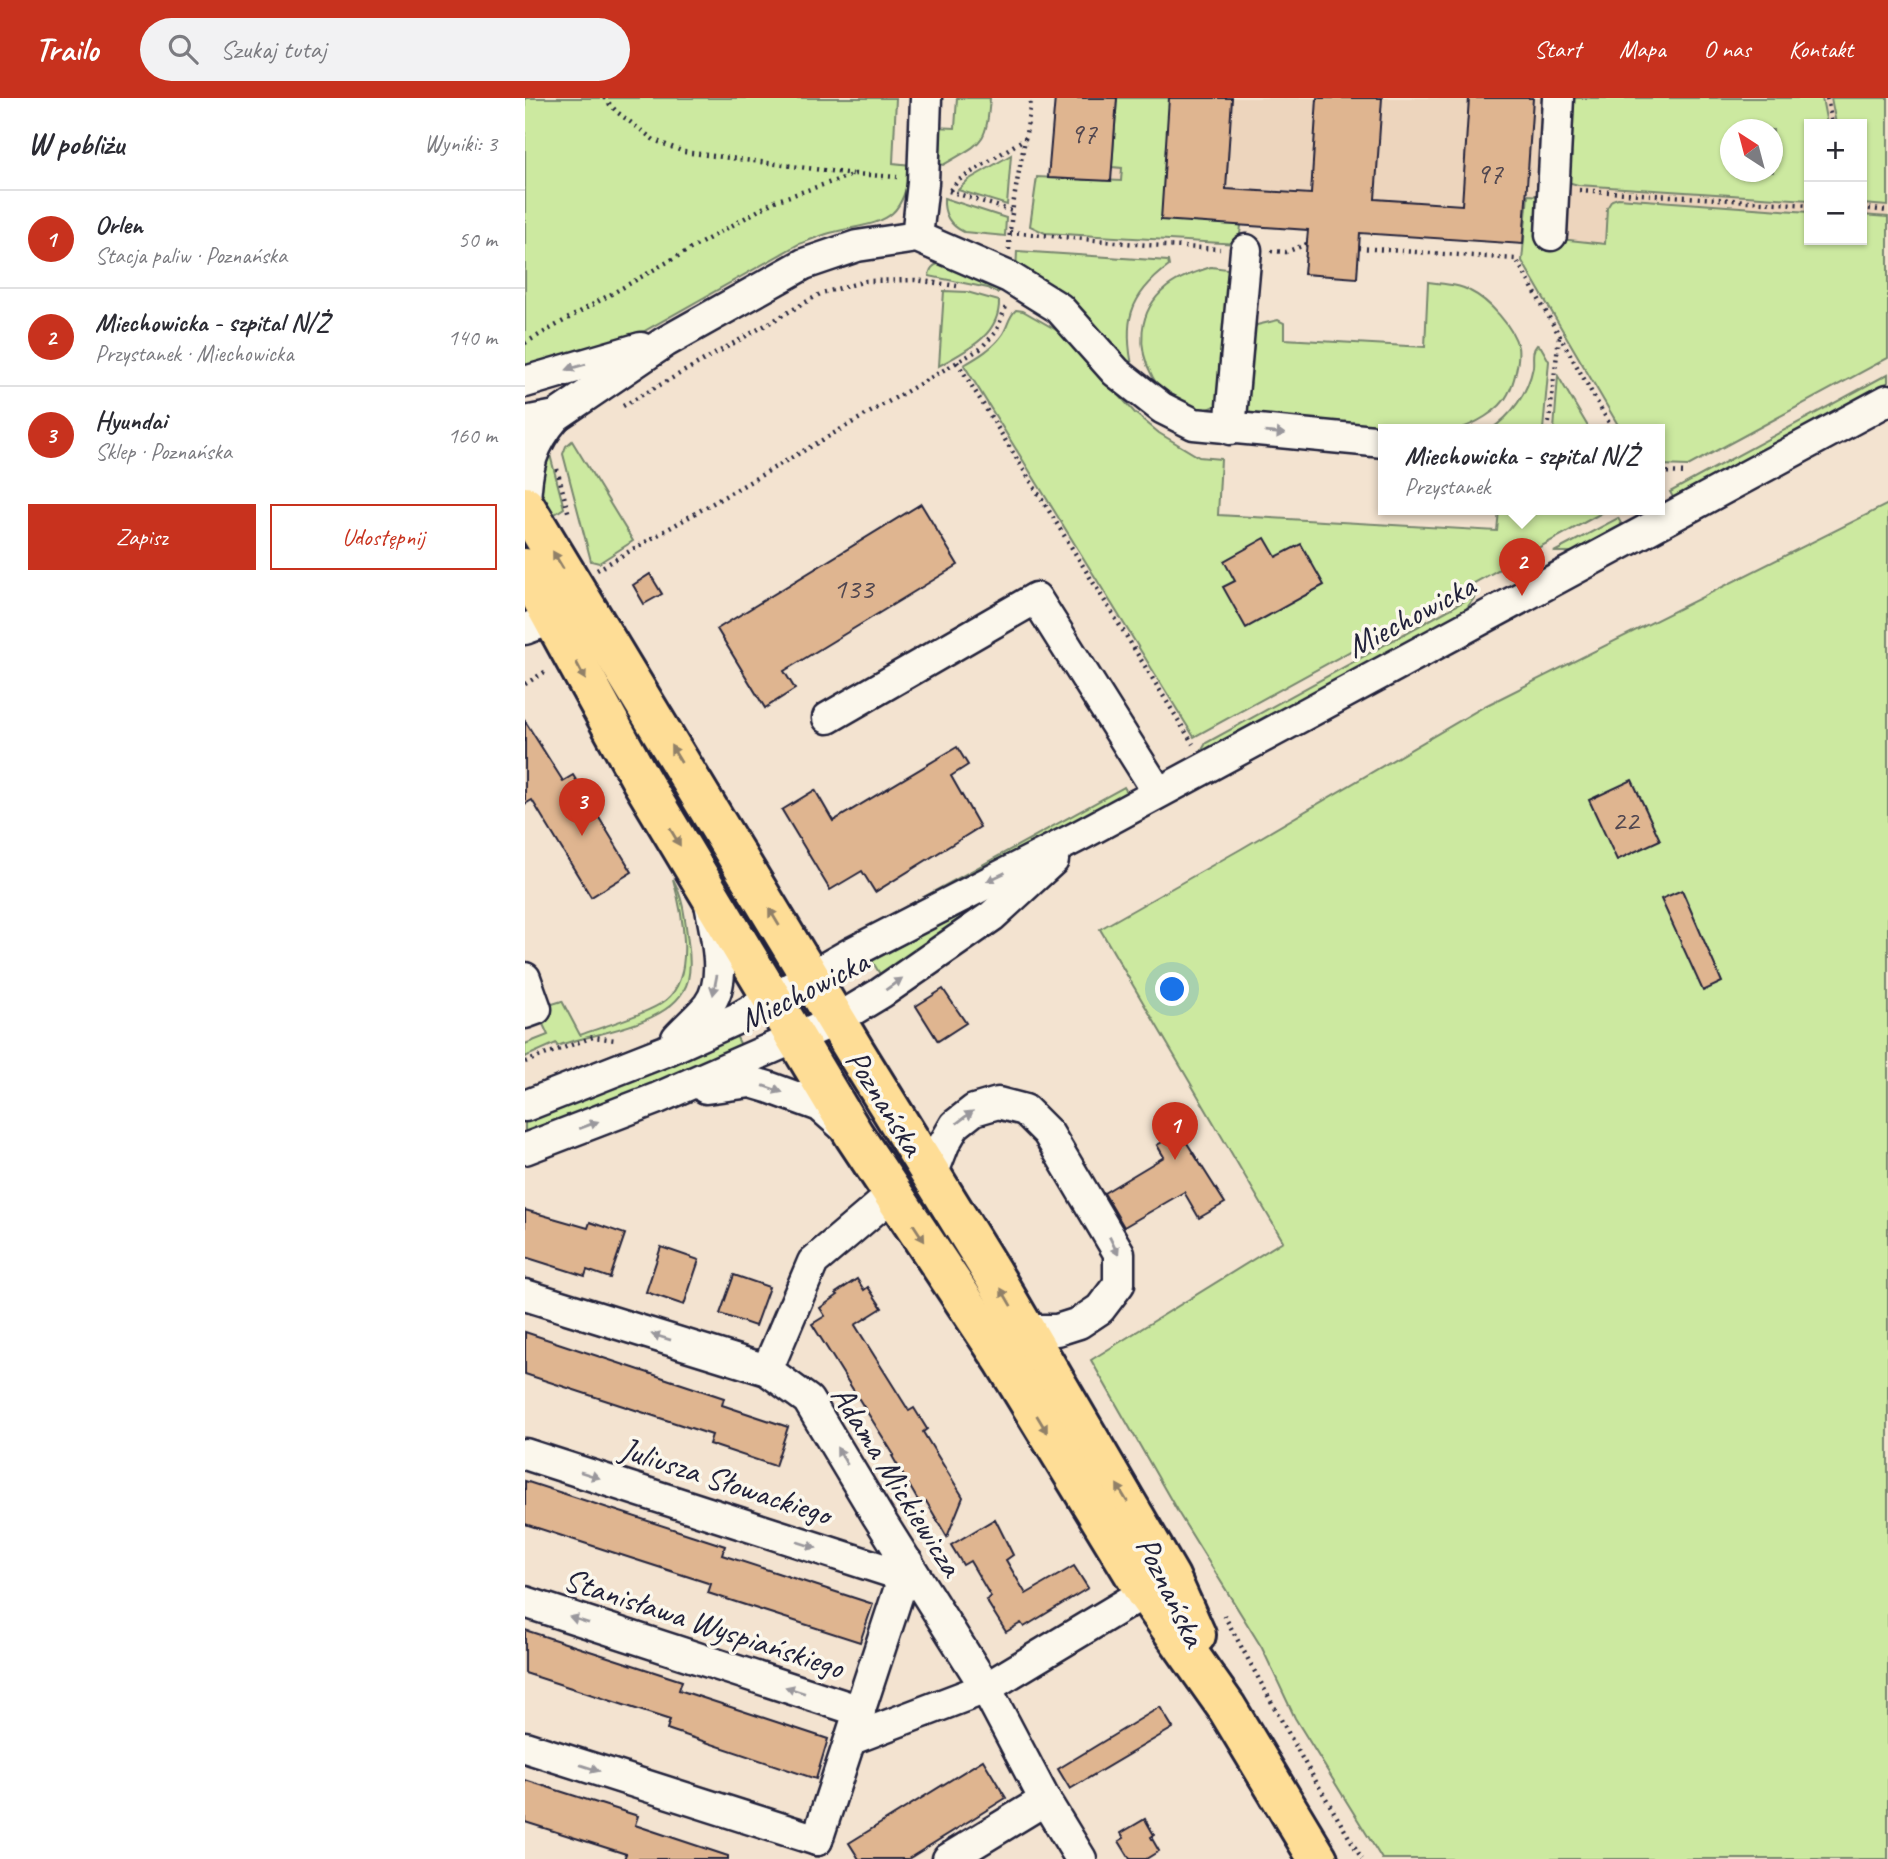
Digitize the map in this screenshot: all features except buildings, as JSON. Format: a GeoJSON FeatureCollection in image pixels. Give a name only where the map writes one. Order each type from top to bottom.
{"type":"FeatureCollection","features":[{"type":"Feature","properties":{"kind":"main road","name":"Poznańska"},"geometry":{"type":"LineString","coordinates":[[525,506],[1025,1330],[1157,1585],[1318,1859]]}},
{"type":"Feature","properties":{"kind":"main road","name":"Poznańska"},"geometry":{"type":"LineString","coordinates":[[525,568],[539,624],[607,719],[854,1135],[1004,1362],[1157,1585]]}},
{"type":"Feature","properties":{"kind":"street"},"geometry":{"type":"LineString","coordinates":[[917,237],[936,188],[926,98]]}},
{"type":"Feature","properties":{"kind":"street"},"geometry":{"type":"LineString","coordinates":[[1551,235],[1558,98]]}},
{"type":"Feature","properties":{"kind":"street"},"geometry":{"type":"LineString","coordinates":[[525,506],[526,476],[532,451],[545,428],[556,416],[665,342],[804,264],[857,246],[917,237],[1004,287],[1059,308],[1116,372],[1162,408],[1193,424],[1378,441]]}},
{"type":"Feature","properties":{"kind":"street"},"geometry":{"type":"LineString","coordinates":[[1230,429],[1245,250]]}},
{"type":"Feature","properties":{"kind":"street"},"geometry":{"type":"LineString","coordinates":[[525,382],[665,342]]}},
{"type":"Feature","properties":{"kind":"street","name":"Miechowicka"},"geometry":{"type":"LineString","coordinates":[[1665,510],[1888,400]]}},
{"type":"Feature","properties":{"kind":"street"},"geometry":{"type":"LineString","coordinates":[[525,422],[556,416]]}},
{"type":"Feature","properties":{"kind":"street","name":"Miechowicka"},"geometry":{"type":"LineString","coordinates":[[525,1106],[664,1051],[738,1018],[810,975],[1079,836],[1649,518]]}},
{"type":"Feature","properties":{"kind":"street"},"geometry":{"type":"LineString","coordinates":[[828,718],[1036,598],[1158,792]]}},
{"type":"Feature","properties":{"kind":"street","name":"Miechowicka"},"geometry":{"type":"LineString","coordinates":[[525,1149],[658,1098],[836,1020],[881,993],[992,916],[1079,836]]}},
{"type":"Feature","properties":{"kind":"street"},"geometry":{"type":"LineString","coordinates":[[664,1051],[709,1005],[717,989],[718,956],[709,893]]}},
{"type":"Feature","properties":{"kind":"street"},"geometry":{"type":"LineString","coordinates":[[525,978],[535,1009],[525,1013]]}},
{"type":"Feature","properties":{"kind":"street"},"geometry":{"type":"LineString","coordinates":[[658,1098],[702,1088],[751,1083],[820,1106],[854,1135]]}},
{"type":"Feature","properties":{"kind":"street"},"geometry":{"type":"LineString","coordinates":[[932,1175],[955,1125],[974,1110],[998,1103],[1025,1110],[1048,1133],[1119,1253],[1119,1284],[1100,1309],[1079,1323],[1057,1330],[1025,1330]]}},
{"type":"Feature","properties":{"kind":"street"},"geometry":{"type":"LineString","coordinates":[[767,1370],[813,1262],[893,1194]]}},
{"type":"Feature","properties":{"kind":"street","name":"Adama Mickiewicza"},"geometry":{"type":"LineString","coordinates":[[525,1295],[767,1370],[808,1400],[906,1569],[986,1689],[1045,1800],[1081,1859]]}},
{"type":"Feature","properties":{"kind":"street","name":"Juliusza Słowackiego"},"geometry":{"type":"LineString","coordinates":[[525,1454],[906,1569]]}},
{"type":"Feature","properties":{"kind":"street"},"geometry":{"type":"LineString","coordinates":[[525,1747],[823,1850],[856,1725],[906,1569]]}},
{"type":"Feature","properties":{"kind":"street"},"geometry":{"type":"LineString","coordinates":[[856,1725],[986,1689],[1157,1585]]}},
{"type":"Feature","properties":{"kind":"street","name":"Stanisława Wyspiańskiego"},"geometry":{"type":"LineString","coordinates":[[525,1602],[856,1725]]}},
{"type":"Feature","properties":{"kind":"street"},"geometry":{"type":"LineString","coordinates":[[948,1859],[1045,1800]]}},
{"type":"Feature","properties":{"kind":"path"},"geometry":{"type":"LineString","coordinates":[[604,98],[617,112],[654,140],[684,152],[855,174],[902,177],[1012,211]]}},
{"type":"Feature","properties":{"kind":"path"},"geometry":{"type":"LineString","coordinates":[[593,572],[980,349],[996,332],[1008,301],[1004,287],[1012,211],[1027,138],[1031,98]]}},
{"type":"Feature","properties":{"kind":"path"},"geometry":{"type":"LineString","coordinates":[[1827,98],[1831,119]]}},
{"type":"Feature","properties":{"kind":"path"},"geometry":{"type":"LineString","coordinates":[[936,188],[959,180],[1027,138]]}},
{"type":"Feature","properties":{"kind":"path"},"geometry":{"type":"LineString","coordinates":[[525,343],[775,201],[855,174]]}},
{"type":"Feature","properties":{"kind":"path"},"geometry":{"type":"LineString","coordinates":[[1553,189],[1804,205]]}},
{"type":"Feature","properties":{"kind":"path"},"geometry":{"type":"LineString","coordinates":[[1867,209],[1888,211]]}},
{"type":"Feature","properties":{"kind":"path"},"geometry":{"type":"LineString","coordinates":[[1010,232],[1147,245],[1286,252],[1307,244]]}},
{"type":"Feature","properties":{"kind":"path"},"geometry":{"type":"LineString","coordinates":[[1359,248],[1516,259],[1610,424]]}},
{"type":"Feature","properties":{"kind":"path"},"geometry":{"type":"LineString","coordinates":[[618,409],[822,293],[866,281],[915,280],[967,288]]}},
{"type":"Feature","properties":{"kind":"path"},"geometry":{"type":"LineString","coordinates":[[1549,424],[1559,335]]}},
{"type":"Feature","properties":{"kind":"path"},"geometry":{"type":"LineString","coordinates":[[957,362],[1193,745]]}},
{"type":"Feature","properties":{"kind":"path"},"geometry":{"type":"LineString","coordinates":[[1665,472],[1687,473]]}},
{"type":"Feature","properties":{"kind":"path"},"geometry":{"type":"LineString","coordinates":[[525,684],[554,666]]}},
{"type":"Feature","properties":{"kind":"path"},"geometry":{"type":"LineString","coordinates":[[525,1062],[593,1037],[615,1040],[626,1037]]}},
{"type":"Feature","properties":{"kind":"path"},"geometry":{"type":"LineString","coordinates":[[1221,1610],[1361,1859]]}},
{"type":"Feature","properties":{"kind":"shaded area"},"geometry":{"type":"Polygon","coordinates":[[[1055,98],[1888,98],[1888,349],[1584,246],[1524,239],[1522,244],[1161,220],[1048,177],[1055,98]]]}},
{"type":"Feature","properties":{"kind":"green space"},"geometry":{"type":"Polygon","coordinates":[[[525,98],[896,98],[893,163],[911,165],[907,185],[902,200],[887,217],[799,244],[632,338],[525,372],[525,98]]]}},
{"type":"Feature","properties":{"kind":"green space"},"geometry":{"type":"Polygon","coordinates":[[[957,98],[990,98],[987,125],[984,134],[974,146],[943,165],[935,162],[936,127],[955,128],[957,98]]]}},
{"type":"Feature","properties":{"kind":"green space"},"geometry":{"type":"Polygon","coordinates":[[[1117,98],[1169,98],[1241,225],[1239,244],[1045,233],[1030,226],[1037,177],[1121,181],[1122,168],[1112,167],[1117,98]]]}},
{"type":"Feature","properties":{"kind":"green space"},"geometry":{"type":"Polygon","coordinates":[[[1568,98],[1822,98],[1826,119],[1804,119],[1804,200],[1578,185],[1568,182],[1568,98]]]}},
{"type":"Feature","properties":{"kind":"green space"},"geometry":{"type":"Polygon","coordinates":[[[1831,98],[1888,98],[1888,206],[1867,204],[1867,119],[1835,119],[1831,98]]]}},
{"type":"Feature","properties":{"kind":"green space"},"geometry":{"type":"Polygon","coordinates":[[[1011,155],[1007,205],[958,190],[968,180],[1011,155]]]}},
{"type":"Feature","properties":{"kind":"green space"},"geometry":{"type":"Polygon","coordinates":[[[1528,195],[1542,196],[1542,237],[1605,244],[1607,208],[1612,200],[1618,198],[1804,212],[1804,245],[1867,245],[1867,215],[1888,217],[1888,358],[1688,466],[1665,465],[1665,424],[1617,424],[1522,261],[1528,195]]]}},
{"type":"Feature","properties":{"kind":"green space"},"geometry":{"type":"Polygon","coordinates":[[[944,198],[1006,218],[1005,236],[964,232],[954,226],[948,218],[944,198]]]}},
{"type":"Feature","properties":{"kind":"green space"},"geometry":{"type":"Polygon","coordinates":[[[1017,251],[1168,261],[1169,266],[1145,288],[1132,312],[1129,338],[1133,370],[1016,272],[1017,251]]]}},
{"type":"Feature","properties":{"kind":"green space"},"geometry":{"type":"Polygon","coordinates":[[[946,262],[1002,289],[997,293],[988,288],[929,276],[932,267],[946,262]]]}},
{"type":"Feature","properties":{"kind":"green space"},"geometry":{"type":"Polygon","coordinates":[[[1211,267],[1236,270],[1221,402],[1202,410],[1184,407],[1166,395],[1153,377],[1144,355],[1143,331],[1150,308],[1167,287],[1211,267]]]}},
{"type":"Feature","properties":{"kind":"green space"},"geometry":{"type":"Polygon","coordinates":[[[1428,282],[1460,287],[1477,295],[1499,315],[1511,331],[1518,347],[1516,371],[1508,394],[1499,406],[1472,424],[1378,425],[1260,418],[1251,414],[1241,400],[1246,339],[1257,325],[1278,320],[1284,323],[1284,339],[1425,347],[1428,282]]]}},
{"type":"Feature","properties":{"kind":"green space"},"geometry":{"type":"Polygon","coordinates":[[[944,291],[967,292],[999,301],[994,324],[987,333],[970,348],[939,366],[944,291]]]}},
{"type":"Feature","properties":{"kind":"green space"},"geometry":{"type":"Polygon","coordinates":[[[1016,310],[1023,311],[1065,335],[1135,413],[1159,433],[1199,457],[1221,459],[1218,515],[1497,531],[1499,515],[1598,515],[1194,737],[964,365],[998,340],[1016,310]]]}},
{"type":"Feature","properties":{"kind":"green space"},"geometry":{"type":"Polygon","coordinates":[[[1537,345],[1541,347],[1549,361],[1544,424],[1497,424],[1512,410],[1523,394],[1531,377],[1537,345]]]}},
{"type":"Feature","properties":{"kind":"green space"},"geometry":{"type":"Polygon","coordinates":[[[1888,374],[1888,386],[1675,501],[1670,492],[1888,374]]]}},
{"type":"Feature","properties":{"kind":"green space"},"geometry":{"type":"Polygon","coordinates":[[[1558,376],[1586,424],[1554,424],[1558,376]]]}},
{"type":"Feature","properties":{"kind":"green space"},"geometry":{"type":"Polygon","coordinates":[[[572,441],[633,541],[599,563],[591,561],[563,454],[572,441]]]}},
{"type":"Feature","properties":{"kind":"green space"},"geometry":{"type":"Polygon","coordinates":[[[548,447],[564,508],[547,519],[538,496],[548,447]]]}},
{"type":"Feature","properties":{"kind":"green space"},"geometry":{"type":"Polygon","coordinates":[[[1888,504],[1888,1859],[1382,1859],[1295,1718],[1262,1648],[1179,1514],[1091,1360],[1283,1241],[1100,929],[1485,706],[1888,504]]]}},
{"type":"Feature","properties":{"kind":"green space"},"geometry":{"type":"Polygon","coordinates":[[[1618,518],[1623,527],[1575,552],[1554,552],[1618,518]]]}},
{"type":"Feature","properties":{"kind":"green space"},"geometry":{"type":"Polygon","coordinates":[[[1477,594],[1464,612],[1202,758],[1206,743],[1477,594]]]}},
{"type":"Feature","properties":{"kind":"green space"},"geometry":{"type":"Polygon","coordinates":[[[1124,787],[1128,794],[853,936],[1124,787]]]}},
{"type":"Feature","properties":{"kind":"green space"},"geometry":{"type":"Polygon","coordinates":[[[673,879],[680,895],[690,956],[688,980],[680,995],[668,1008],[632,1025],[557,1046],[556,1043],[525,1057],[525,1044],[548,1035],[536,1009],[562,1001],[580,1035],[649,1010],[666,1000],[675,989],[684,960],[683,925],[673,879]]]}},
{"type":"Feature","properties":{"kind":"green space"},"geometry":{"type":"Polygon","coordinates":[[[994,896],[997,901],[883,979],[872,961],[994,896]]]}},
{"type":"Feature","properties":{"kind":"green space"},"geometry":{"type":"Polygon","coordinates":[[[735,1034],[742,1047],[661,1083],[525,1136],[525,1121],[598,1094],[735,1034]]]}},
{"type":"Feature","properties":{"kind":"place","name":"Miechowicka - szpital N/Ż"},"geometry":{"type":"Point","coordinates":[1522,596]}},
{"type":"Feature","properties":{"kind":"place","name":"Hyundai"},"geometry":{"type":"Point","coordinates":[582,836]}},
{"type":"Feature","properties":{"kind":"place","name":"Orlen"},"geometry":{"type":"Point","coordinates":[1175,1160]}}]}
